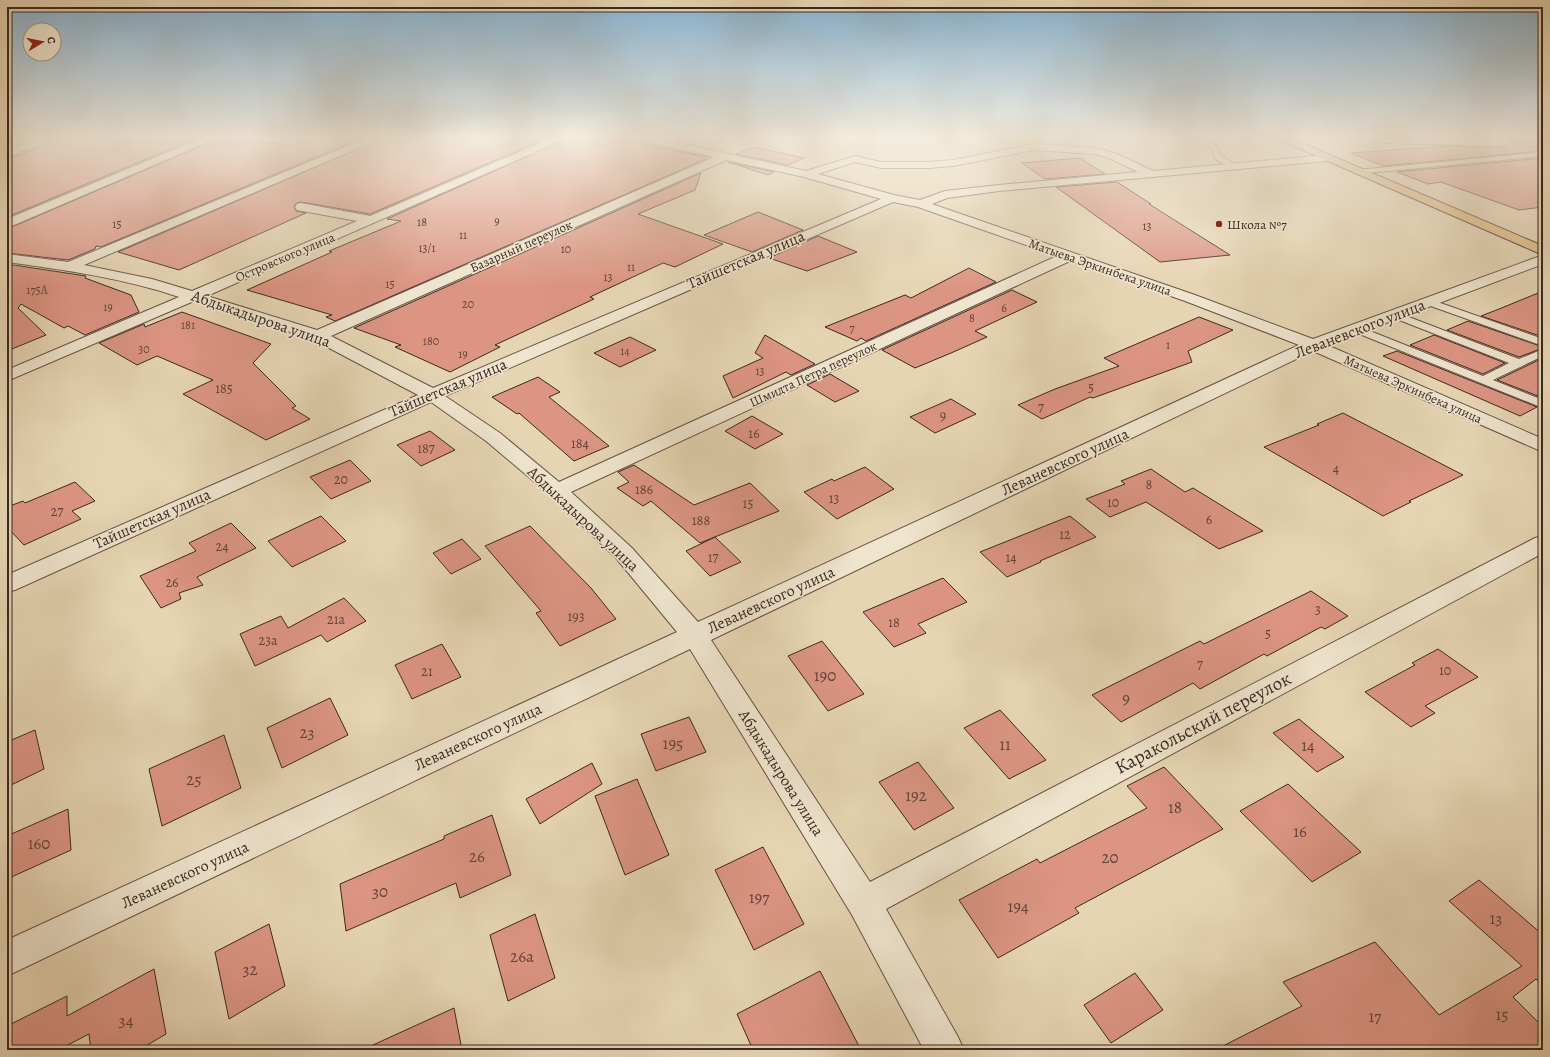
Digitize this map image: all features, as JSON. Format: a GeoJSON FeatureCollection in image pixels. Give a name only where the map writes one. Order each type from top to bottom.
{"type":"FeatureCollection","features":[{"type":"Feature","properties":{"kind":"main road"},"geometry":{"type":"LineString","coordinates":[[1393,187],[1543,251]]}},
{"type":"Feature","properties":{"kind":"street"},"geometry":{"type":"LineString","coordinates":[[7,224],[94,187]]}},
{"type":"Feature","properties":{"kind":"street"},"geometry":{"type":"LineString","coordinates":[[69,266],[258,187]]}},
{"type":"Feature","properties":{"kind":"street","name":"Островского улица"},"geometry":{"type":"LineString","coordinates":[[7,376],[447,187]]}},
{"type":"Feature","properties":{"kind":"street","name":"Базарный переулок"},"geometry":{"type":"LineString","coordinates":[[318,336],[654,187]]}},
{"type":"Feature","properties":{"kind":"street","name":"Матыева Эркинбека улица"},"geometry":{"type":"LineString","coordinates":[[854,187],[921,204],[1190,298],[1313,345],[1543,446]]}},
{"type":"Feature","properties":{"kind":"street"},"geometry":{"type":"LineString","coordinates":[[921,204],[945,195],[1013,187]]}},
{"type":"Feature","properties":{"kind":"street","name":"Тайшетская улица"},"geometry":{"type":"LineString","coordinates":[[7,584],[432,395],[892,198]]}},
{"type":"Feature","properties":{"kind":"street"},"geometry":{"type":"LineString","coordinates":[[301,206],[371,220]]}},
{"type":"Feature","properties":{"kind":"street","name":"Шмидта Петра переулок"},"geometry":{"type":"LineString","coordinates":[[557,491],[1069,256]]}},
{"type":"Feature","properties":{"kind":"street","name":"Абдыкадырова улица"},"geometry":{"type":"LineString","coordinates":[[7,258],[69,266],[152,283],[318,336],[432,395],[493,437],[557,491],[624,553],[695,636],[864,903],[945,1050]]}},
{"type":"Feature","properties":{"kind":"street","name":"Леваневского улица"},"geometry":{"type":"LineString","coordinates":[[7,958],[1313,345],[1543,259]]}},
{"type":"Feature","properties":{"kind":"street","name":"Каракольский переулок"},"geometry":{"type":"LineString","coordinates":[[864,903],[1543,543]]}},
{"type":"Feature","properties":{"kind":"lane"},"geometry":{"type":"LineString","coordinates":[[1429,302],[1543,343]]}},
{"type":"Feature","properties":{"kind":"lane"},"geometry":{"type":"LineString","coordinates":[[1393,314],[1519,363]]}},
{"type":"Feature","properties":{"kind":"lane"},"geometry":{"type":"LineString","coordinates":[[1356,329],[1543,404]]}},
{"type":"Feature","properties":{"kind":"lane"},"geometry":{"type":"LineString","coordinates":[[1483,380],[1543,352]]}},
{"type":"Feature","properties":{"kind":"building"},"geometry":{"type":"Polygon","coordinates":[[[7,187],[78,187],[7,217],[7,187]]]}},
{"type":"Feature","properties":{"kind":"building"},"geometry":{"type":"Polygon","coordinates":[[[105,187],[244,187],[101,247],[96,246],[95,249],[68,260],[7,253],[7,229],[105,187]]]}},
{"type":"Feature","properties":{"kind":"building"},"geometry":{"type":"Polygon","coordinates":[[[268,187],[432,187],[370,214],[301,202],[297,203],[294,206],[296,211],[306,213],[179,270],[118,252],[268,187]]]}},
{"type":"Feature","properties":{"kind":"building"},"geometry":{"type":"Polygon","coordinates":[[[458,187],[641,187],[335,321],[326,317],[332,315],[247,290],[332,252],[329,251],[401,221],[387,219],[458,187]]]}},
{"type":"Feature","properties":{"kind":"building"},"geometry":{"type":"Polygon","coordinates":[[[669,187],[696,187],[695,190],[638,214],[723,244],[675,267],[663,263],[590,297],[594,299],[495,345],[500,347],[450,372],[395,347],[401,345],[354,328],[669,187]]]}},
{"type":"Feature","properties":{"kind":"building"},"geometry":{"type":"Polygon","coordinates":[[[1056,187],[1125,187],[1230,255],[1160,262],[1056,187]]]}},
{"type":"Feature","properties":{"kind":"building"},"geometry":{"type":"Polygon","coordinates":[[[1456,187],[1543,187],[1543,207],[1519,210],[1456,187]]]}},
{"type":"Feature","properties":{"kind":"building"},"geometry":{"type":"Polygon","coordinates":[[[758,212],[803,230],[752,252],[704,235],[758,212]]]}},
{"type":"Feature","properties":{"kind":"building"},"geometry":{"type":"Polygon","coordinates":[[[818,236],[857,252],[807,271],[769,258],[818,236]]]}},
{"type":"Feature","properties":{"kind":"building"},"geometry":{"type":"Polygon","coordinates":[[[7,264],[86,276],[85,278],[131,295],[139,312],[85,335],[68,326],[64,328],[21,304],[18,308],[46,335],[7,351],[7,264]]]}},
{"type":"Feature","properties":{"kind":"building"},"geometry":{"type":"Polygon","coordinates":[[[969,268],[996,282],[866,341],[861,338],[857,341],[825,327],[905,295],[911,298],[969,268]]]}},
{"type":"Feature","properties":{"kind":"building"},"geometry":{"type":"Polygon","coordinates":[[[1012,290],[1037,302],[975,331],[987,337],[915,368],[882,350],[1012,290]]]}},
{"type":"Feature","properties":{"kind":"building"},"geometry":{"type":"Polygon","coordinates":[[[1543,291],[1543,337],[1481,316],[1499,309],[1543,291]]]}},
{"type":"Feature","properties":{"kind":"building"},"geometry":{"type":"Polygon","coordinates":[[[182,312],[271,344],[253,363],[296,406],[292,408],[310,419],[266,440],[183,394],[213,380],[157,356],[137,365],[99,343],[144,324],[145,327],[182,312]]]}},
{"type":"Feature","properties":{"kind":"building"},"geometry":{"type":"Polygon","coordinates":[[[1199,317],[1233,330],[1188,351],[1192,362],[1093,398],[1090,397],[1042,419],[1018,405],[1055,389],[1119,366],[1104,358],[1199,317]]]}},
{"type":"Feature","properties":{"kind":"building"},"geometry":{"type":"Polygon","coordinates":[[[1468,321],[1543,348],[1519,357],[1447,330],[1468,321]]]}},
{"type":"Feature","properties":{"kind":"building"},"geometry":{"type":"Polygon","coordinates":[[[765,335],[815,364],[791,375],[786,372],[733,398],[723,376],[763,358],[755,353],[765,335]]]}},
{"type":"Feature","properties":{"kind":"building"},"geometry":{"type":"Polygon","coordinates":[[[1434,335],[1505,363],[1483,374],[1410,345],[1434,335]]]}},
{"type":"Feature","properties":{"kind":"building"},"geometry":{"type":"Polygon","coordinates":[[[630,337],[656,350],[620,367],[594,353],[630,337]]]}},
{"type":"Feature","properties":{"kind":"building"},"geometry":{"type":"Polygon","coordinates":[[[1397,351],[1537,407],[1520,416],[1383,356],[1397,351]]]}},
{"type":"Feature","properties":{"kind":"building"},"geometry":{"type":"Polygon","coordinates":[[[1543,358],[1543,398],[1497,380],[1543,358]]]}},
{"type":"Feature","properties":{"kind":"building"},"geometry":{"type":"Polygon","coordinates":[[[830,374],[859,391],[835,402],[807,385],[830,374]]]}},
{"type":"Feature","properties":{"kind":"building"},"geometry":{"type":"Polygon","coordinates":[[[538,377],[560,392],[549,397],[609,446],[574,461],[519,413],[517,414],[492,397],[538,377]]]}},
{"type":"Feature","properties":{"kind":"building"},"geometry":{"type":"Polygon","coordinates":[[[951,399],[976,414],[935,433],[910,417],[951,399]]]}},
{"type":"Feature","properties":{"kind":"building"},"geometry":{"type":"Polygon","coordinates":[[[1343,413],[1463,475],[1409,501],[1411,502],[1383,516],[1264,447],[1319,425],[1317,424],[1343,413]]]}},
{"type":"Feature","properties":{"kind":"building"},"geometry":{"type":"Polygon","coordinates":[[[752,416],[783,434],[755,449],[725,431],[752,416]]]}},
{"type":"Feature","properties":{"kind":"building"},"geometry":{"type":"Polygon","coordinates":[[[430,431],[455,450],[421,466],[397,445],[430,431]]]}},
{"type":"Feature","properties":{"kind":"building"},"geometry":{"type":"Polygon","coordinates":[[[350,460],[371,481],[331,499],[310,477],[350,460]]]}},
{"type":"Feature","properties":{"kind":"building"},"geometry":{"type":"Polygon","coordinates":[[[634,465],[694,505],[750,483],[779,511],[700,543],[651,501],[643,506],[617,488],[629,482],[618,472],[634,465]]]}},
{"type":"Feature","properties":{"kind":"building"},"geometry":{"type":"Polygon","coordinates":[[[865,467],[894,489],[837,519],[804,492],[832,479],[834,481],[865,467]]]}},
{"type":"Feature","properties":{"kind":"building"},"geometry":{"type":"Polygon","coordinates":[[[1151,469],[1185,492],[1193,488],[1263,531],[1219,549],[1146,502],[1110,517],[1086,499],[1125,484],[1121,481],[1151,469]]]}},
{"type":"Feature","properties":{"kind":"building"},"geometry":{"type":"Polygon","coordinates":[[[75,482],[95,501],[72,511],[81,519],[24,545],[7,527],[7,507],[23,501],[25,503],[75,482]]]}},
{"type":"Feature","properties":{"kind":"building"},"geometry":{"type":"Polygon","coordinates":[[[321,516],[346,541],[292,567],[268,541],[321,516]]]}},
{"type":"Feature","properties":{"kind":"building"},"geometry":{"type":"Polygon","coordinates":[[[1070,516],[1096,537],[1007,577],[980,552],[1070,516]]]}},
{"type":"Feature","properties":{"kind":"building"},"geometry":{"type":"Polygon","coordinates":[[[231,523],[256,548],[197,577],[203,585],[179,593],[181,599],[161,608],[140,576],[196,551],[189,543],[231,523]]]}},
{"type":"Feature","properties":{"kind":"building"},"geometry":{"type":"Polygon","coordinates":[[[530,526],[591,588],[616,619],[560,646],[536,613],[541,611],[485,546],[530,526]]]}},
{"type":"Feature","properties":{"kind":"building"},"geometry":{"type":"Polygon","coordinates":[[[715,537],[741,562],[710,576],[686,551],[715,537]]]}},
{"type":"Feature","properties":{"kind":"building"},"geometry":{"type":"Polygon","coordinates":[[[462,539],[481,559],[451,574],[433,553],[462,539]]]}},
{"type":"Feature","properties":{"kind":"building"},"geometry":{"type":"Polygon","coordinates":[[[943,578],[967,602],[918,624],[926,633],[894,647],[863,612],[943,578]]]}},
{"type":"Feature","properties":{"kind":"building"},"geometry":{"type":"Polygon","coordinates":[[[1311,591],[1348,616],[1325,629],[1321,627],[1267,656],[1264,654],[1200,689],[1193,683],[1121,722],[1092,695],[1200,641],[1204,644],[1311,591]]]}},
{"type":"Feature","properties":{"kind":"building"},"geometry":{"type":"Polygon","coordinates":[[[344,598],[366,621],[327,642],[321,635],[255,666],[240,634],[281,616],[288,628],[344,598]]]}},
{"type":"Feature","properties":{"kind":"building"},"geometry":{"type":"Polygon","coordinates":[[[822,641],[864,694],[828,711],[788,656],[822,641]]]}},
{"type":"Feature","properties":{"kind":"building"},"geometry":{"type":"Polygon","coordinates":[[[442,644],[461,677],[412,699],[395,665],[442,644]]]}},
{"type":"Feature","properties":{"kind":"building"},"geometry":{"type":"Polygon","coordinates":[[[1438,649],[1478,677],[1425,706],[1435,713],[1411,727],[1365,692],[1415,665],[1412,663],[1438,649]]]}},
{"type":"Feature","properties":{"kind":"building"},"geometry":{"type":"Polygon","coordinates":[[[330,698],[348,735],[282,768],[267,728],[330,698]]]}},
{"type":"Feature","properties":{"kind":"building"},"geometry":{"type":"Polygon","coordinates":[[[1000,710],[1046,760],[1009,779],[964,728],[1000,710]]]}},
{"type":"Feature","properties":{"kind":"building"},"geometry":{"type":"Polygon","coordinates":[[[689,717],[706,752],[656,771],[641,734],[689,717]]]}},
{"type":"Feature","properties":{"kind":"building"},"geometry":{"type":"Polygon","coordinates":[[[1299,719],[1344,757],[1317,772],[1273,733],[1299,719]]]}},
{"type":"Feature","properties":{"kind":"building"},"geometry":{"type":"Polygon","coordinates":[[[35,730],[44,769],[7,787],[7,742],[35,730]]]}},
{"type":"Feature","properties":{"kind":"building"},"geometry":{"type":"Polygon","coordinates":[[[224,735],[241,788],[162,826],[149,769],[224,735]]]}},
{"type":"Feature","properties":{"kind":"building"},"geometry":{"type":"Polygon","coordinates":[[[918,762],[954,808],[914,830],[879,782],[918,762]]]}},
{"type":"Feature","properties":{"kind":"building"},"geometry":{"type":"Polygon","coordinates":[[[592,763],[602,784],[540,824],[526,799],[592,763]]]}},
{"type":"Feature","properties":{"kind":"building"},"geometry":{"type":"Polygon","coordinates":[[[1164,767],[1223,829],[1075,908],[1079,913],[998,958],[959,900],[1037,859],[1040,863],[1147,808],[1127,786],[1164,767]]]}},
{"type":"Feature","properties":{"kind":"building"},"geometry":{"type":"Polygon","coordinates":[[[637,779],[669,855],[625,875],[595,796],[637,779]]]}},
{"type":"Feature","properties":{"kind":"building"},"geometry":{"type":"Polygon","coordinates":[[[1288,784],[1361,852],[1312,882],[1240,811],[1288,784]]]}},
{"type":"Feature","properties":{"kind":"building"},"geometry":{"type":"Polygon","coordinates":[[[68,809],[71,850],[7,879],[7,836],[68,809]]]}},
{"type":"Feature","properties":{"kind":"building"},"geometry":{"type":"Polygon","coordinates":[[[492,815],[511,875],[460,898],[456,883],[346,931],[340,884],[444,839],[444,836],[492,815]]]}},
{"type":"Feature","properties":{"kind":"building"},"geometry":{"type":"Polygon","coordinates":[[[763,847],[804,924],[754,950],[715,870],[763,847]]]}},
{"type":"Feature","properties":{"kind":"building"},"geometry":{"type":"Polygon","coordinates":[[[1479,880],[1543,935],[1543,985],[1536,979],[1513,997],[1543,1027],[1543,1042],[1530,1050],[1215,1050],[1302,1006],[1283,982],[1375,942],[1439,1015],[1522,966],[1449,901],[1479,880]]]}},
{"type":"Feature","properties":{"kind":"building"},"geometry":{"type":"Polygon","coordinates":[[[535,914],[555,978],[508,1001],[490,935],[535,914]]]}},
{"type":"Feature","properties":{"kind":"building"},"geometry":{"type":"Polygon","coordinates":[[[269,924],[285,986],[229,1019],[215,952],[269,924]]]}},
{"type":"Feature","properties":{"kind":"building"},"geometry":{"type":"Polygon","coordinates":[[[154,969],[166,1034],[139,1050],[91,1050],[89,1034],[58,1050],[7,1050],[7,1026],[67,996],[67,1016],[154,969]]]}},
{"type":"Feature","properties":{"kind":"building"},"geometry":{"type":"Polygon","coordinates":[[[820,971],[861,1050],[753,1050],[737,1014],[820,971]]]}},
{"type":"Feature","properties":{"kind":"building"},"geometry":{"type":"Polygon","coordinates":[[[1135,973],[1163,1010],[1111,1043],[1084,1005],[1135,973]]]}},
{"type":"Feature","properties":{"kind":"building"},"geometry":{"type":"Polygon","coordinates":[[[454,1008],[462,1050],[362,1050],[454,1008]]]}},
{"type":"Feature","properties":{"kind":"place","name":"Школа №7"},"geometry":{"type":"Point","coordinates":[1219,224]}}]}
